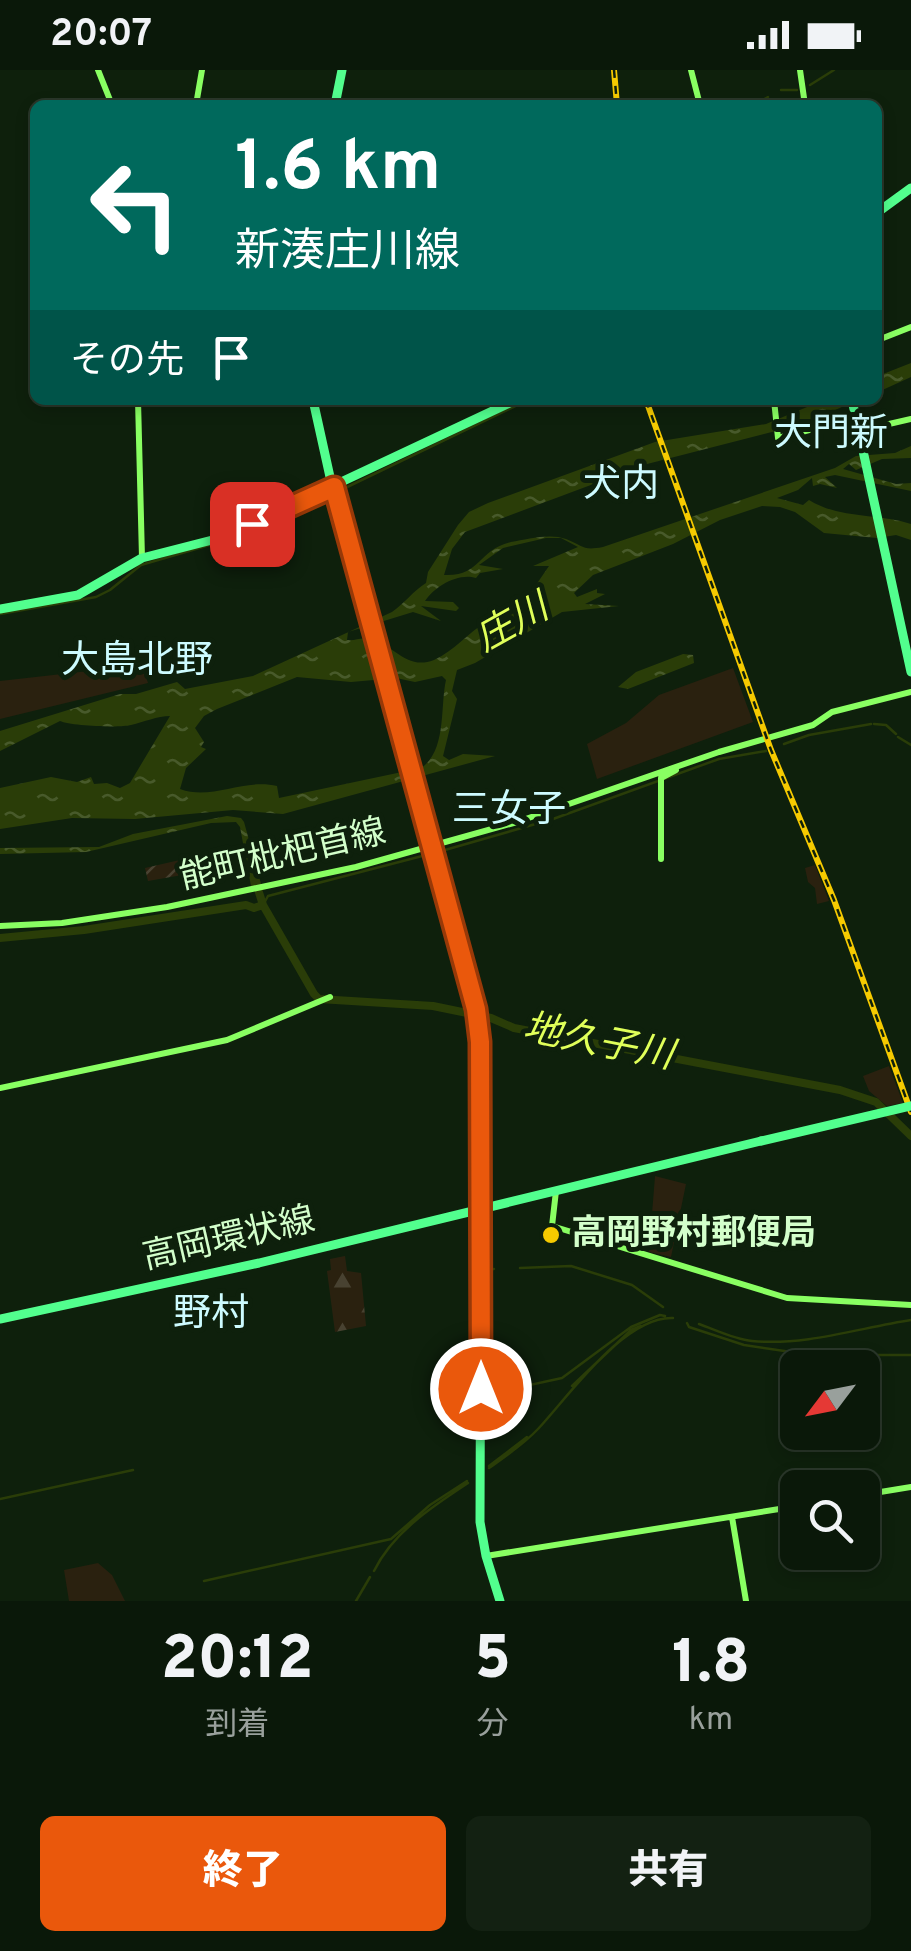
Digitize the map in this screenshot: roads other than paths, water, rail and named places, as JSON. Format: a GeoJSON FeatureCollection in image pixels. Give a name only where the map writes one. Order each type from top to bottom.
{"type":"FeatureCollection","features":[{"type":"Feature","properties":{"kind":"main road"},"geometry":{"type":"LineString","coordinates":[[336,100],[342,70]]}},
{"type":"Feature","properties":{"kind":"main road"},"geometry":{"type":"LineString","coordinates":[[882,209],[911,188]]}},
{"type":"Feature","properties":{"kind":"main road"},"geometry":{"type":"LineString","coordinates":[[314,405],[476,1009],[481,1210],[480,1522],[500,1601]]}},
{"type":"Feature","properties":{"kind":"main road"},"geometry":{"type":"LineString","coordinates":[[0,609],[78,594],[142,558],[224,537],[506,405]]}},
{"type":"Feature","properties":{"kind":"main road"},"geometry":{"type":"LineString","coordinates":[[853,405],[911,672]]}},
{"type":"Feature","properties":{"kind":"main road","name":"高岡環状線"},"geometry":{"type":"LineString","coordinates":[[0,1319],[262,1262],[911,1108]]}},
{"type":"Feature","properties":{"kind":"street"},"geometry":{"type":"LineString","coordinates":[[98,70],[110,100]]}},
{"type":"Feature","properties":{"kind":"street"},"geometry":{"type":"LineString","coordinates":[[197,100],[202,70]]}},
{"type":"Feature","properties":{"kind":"street"},"geometry":{"type":"LineString","coordinates":[[690,70],[699,100]]}},
{"type":"Feature","properties":{"kind":"street"},"geometry":{"type":"LineString","coordinates":[[800,70],[804,100]]}},
{"type":"Feature","properties":{"kind":"street"},"geometry":{"type":"LineString","coordinates":[[882,338],[911,327]]}},
{"type":"Feature","properties":{"kind":"street"},"geometry":{"type":"LineString","coordinates":[[138,405],[142,558]]}},
{"type":"Feature","properties":{"kind":"street"},"geometry":{"type":"LineString","coordinates":[[774,405],[777,436],[816,428],[859,429],[911,418]]}},
{"type":"Feature","properties":{"kind":"street","name":"能町枇杷首線"},"geometry":{"type":"LineString","coordinates":[[0,926],[62,923],[244,892],[433,848],[679,765],[814,725],[832,712],[911,692]]}},
{"type":"Feature","properties":{"kind":"street"},"geometry":{"type":"LineString","coordinates":[[662,859],[661,780],[679,765]]}},
{"type":"Feature","properties":{"kind":"street"},"geometry":{"type":"LineString","coordinates":[[0,1088],[227,1040],[330,997]]}},
{"type":"Feature","properties":{"kind":"street"},"geometry":{"type":"LineString","coordinates":[[556,1192],[552,1226],[616,1247],[788,1298],[911,1304]]}},
{"type":"Feature","properties":{"kind":"street"},"geometry":{"type":"LineString","coordinates":[[880,1492],[911,1487]]}},
{"type":"Feature","properties":{"kind":"street"},"geometry":{"type":"LineString","coordinates":[[486,1556],[780,1509]]}},
{"type":"Feature","properties":{"kind":"street"},"geometry":{"type":"LineString","coordinates":[[732,1516],[746,1601]]}},
{"type":"Feature","properties":{"kind":"water"},"geometry":{"type":"Polygon","coordinates":[[[911,363],[911,377],[882,390],[882,374],[911,363]]]}},
{"type":"Feature","properties":{"kind":"water","name":"庄川"},"geometry":{"type":"Polygon","coordinates":[[[812,405],[847,405],[803,424],[647,464],[465,532],[452,549],[444,575],[465,572],[500,546],[532,538],[560,537],[587,548],[603,547],[835,468],[856,456],[895,453],[911,446],[911,458],[882,459],[856,470],[849,464],[843,469],[896,484],[911,483],[911,491],[835,475],[825,477],[837,488],[813,486],[812,478],[798,490],[777,498],[803,505],[809,500],[845,513],[911,524],[911,540],[896,535],[877,538],[824,533],[795,512],[762,506],[593,575],[574,593],[577,597],[597,589],[597,593],[605,594],[585,604],[619,606],[562,612],[457,670],[452,691],[457,699],[443,756],[449,760],[463,754],[495,756],[283,814],[233,810],[135,819],[72,818],[0,829],[0,788],[51,777],[77,782],[91,777],[94,784],[120,788],[130,783],[170,716],[117,726],[60,721],[0,751],[0,731],[120,694],[136,694],[177,682],[185,689],[253,676],[348,632],[347,640],[378,642],[408,660],[434,660],[486,622],[480,636],[508,610],[525,601],[549,566],[533,566],[578,547],[561,538],[546,538],[503,548],[479,565],[503,569],[480,573],[476,578],[454,579],[429,596],[425,601],[453,602],[459,608],[456,611],[421,606],[441,621],[413,612],[350,631],[392,612],[426,583],[428,572],[469,512],[655,442],[766,424],[812,405]],[[442,676],[415,682],[396,678],[351,682],[297,677],[217,709],[204,716],[195,728],[204,742],[201,747],[206,749],[186,768],[180,789],[204,792],[264,784],[277,786],[279,798],[421,768],[439,740],[446,680],[442,676]]]}},
{"type":"Feature","properties":{"kind":"water"},"geometry":{"type":"Polygon","coordinates":[[[683,654],[693,655],[694,663],[628,689],[618,687],[636,672],[683,654]]]}},
{"type":"Feature","properties":{"kind":"water"},"geometry":{"type":"Polygon","coordinates":[[[227,816],[244,822],[261,884],[251,886],[236,822],[211,823],[86,852],[0,854],[0,848],[99,847],[133,834],[227,816]]]}},
{"type":"Feature","properties":{"kind":"waterway"},"geometry":{"type":"LineString","coordinates":[[810,85],[834,70]]}},
{"type":"Feature","properties":{"kind":"waterway"},"geometry":{"type":"LineString","coordinates":[[781,90],[797,90]]}},
{"type":"Feature","properties":{"kind":"waterway"},"geometry":{"type":"LineString","coordinates":[[763,100],[768,97]]}},
{"type":"Feature","properties":{"kind":"waterway"},"geometry":{"type":"LineString","coordinates":[[257,526],[518,405]]}},
{"type":"Feature","properties":{"kind":"waterway"},"geometry":{"type":"LineString","coordinates":[[0,614],[96,597],[141,565],[213,544]]}},
{"type":"Feature","properties":{"kind":"waterway"},"geometry":{"type":"LineString","coordinates":[[784,744],[809,735],[871,724]]}},
{"type":"Feature","properties":{"kind":"waterway"},"geometry":{"type":"LineString","coordinates":[[874,724],[886,725],[896,734]]}},
{"type":"Feature","properties":{"kind":"waterway"},"geometry":{"type":"LineString","coordinates":[[898,737],[911,745]]}},
{"type":"Feature","properties":{"kind":"waterway"},"geometry":{"type":"LineString","coordinates":[[438,852],[553,819],[719,759],[766,751]]}},
{"type":"Feature","properties":{"kind":"waterway"},"geometry":{"type":"LineString","coordinates":[[263,905],[268,896],[430,854]]}},
{"type":"Feature","properties":{"kind":"waterway","name":"地久子川"},"geometry":{"type":"LineString","coordinates":[[256,883],[263,905],[319,999],[433,1006],[491,1018],[514,1028],[840,1090],[876,1102],[911,1136]]}},
{"type":"Feature","properties":{"kind":"waterway","name":"地久子川"},"geometry":{"type":"LineString","coordinates":[[0,938],[263,905]]}},
{"type":"Feature","properties":{"kind":"waterway"},"geometry":{"type":"LineString","coordinates":[[520,1268],[571,1266],[632,1285],[663,1307]]}},
{"type":"Feature","properties":{"kind":"waterway"},"geometry":{"type":"LineString","coordinates":[[486,1270],[494,1269]]}},
{"type":"Feature","properties":{"kind":"waterway"},"geometry":{"type":"LineString","coordinates":[[502,1391],[562,1378],[631,1327],[665,1316]]}},
{"type":"Feature","properties":{"kind":"waterway"},"geometry":{"type":"LineString","coordinates":[[489,1468],[533,1434],[617,1344],[654,1321],[673,1318]]}},
{"type":"Feature","properties":{"kind":"waterway"},"geometry":{"type":"LineString","coordinates":[[699,1324],[739,1338],[772,1342],[812,1339],[911,1320]]}},
{"type":"Feature","properties":{"kind":"waterway"},"geometry":{"type":"LineString","coordinates":[[687,1323],[689,1327],[744,1345],[812,1355],[911,1355]]}},
{"type":"Feature","properties":{"kind":"waterway"},"geometry":{"type":"LineString","coordinates":[[572,1386],[631,1330],[641,1326]]}},
{"type":"Feature","properties":{"kind":"waterway"},"geometry":{"type":"LineString","coordinates":[[489,1466],[527,1437]]}},
{"type":"Feature","properties":{"kind":"waterway"},"geometry":{"type":"LineString","coordinates":[[0,1499],[133,1470]]}},
{"type":"Feature","properties":{"kind":"waterway"},"geometry":{"type":"LineString","coordinates":[[204,1581],[391,1539],[430,1505],[467,1481]]}},
{"type":"Feature","properties":{"kind":"waterway"},"geometry":{"type":"LineString","coordinates":[[374,1571],[403,1532],[468,1483]]}},
{"type":"Feature","properties":{"kind":"waterway"},"geometry":{"type":"LineString","coordinates":[[356,1601],[370,1577]]}},
{"type":"Feature","properties":{"kind":"railway"},"geometry":{"type":"LineString","coordinates":[[614,70],[617,100]]}},
{"type":"Feature","properties":{"kind":"railway"},"geometry":{"type":"LineString","coordinates":[[648,405],[771,750],[834,900],[911,1112]]}},
{"type":"Feature","properties":{"kind":"place","name":"高岡野村郵便局"},"geometry":{"type":"Point","coordinates":[551,1235]}},
{"type":"Feature","properties":{"kind":"district","name":"大門新"},"geometry":{"type":"Point","coordinates":[831,435]}},
{"type":"Feature","properties":{"kind":"district","name":"犬内"},"geometry":{"type":"Point","coordinates":[621,486]}},
{"type":"Feature","properties":{"kind":"district","name":"大島北野"},"geometry":{"type":"Point","coordinates":[137,662]}},
{"type":"Feature","properties":{"kind":"district","name":"三女子"},"geometry":{"type":"Point","coordinates":[509,811]}},
{"type":"Feature","properties":{"kind":"district","name":"野村"},"geometry":{"type":"Point","coordinates":[211,1315]}}]}
